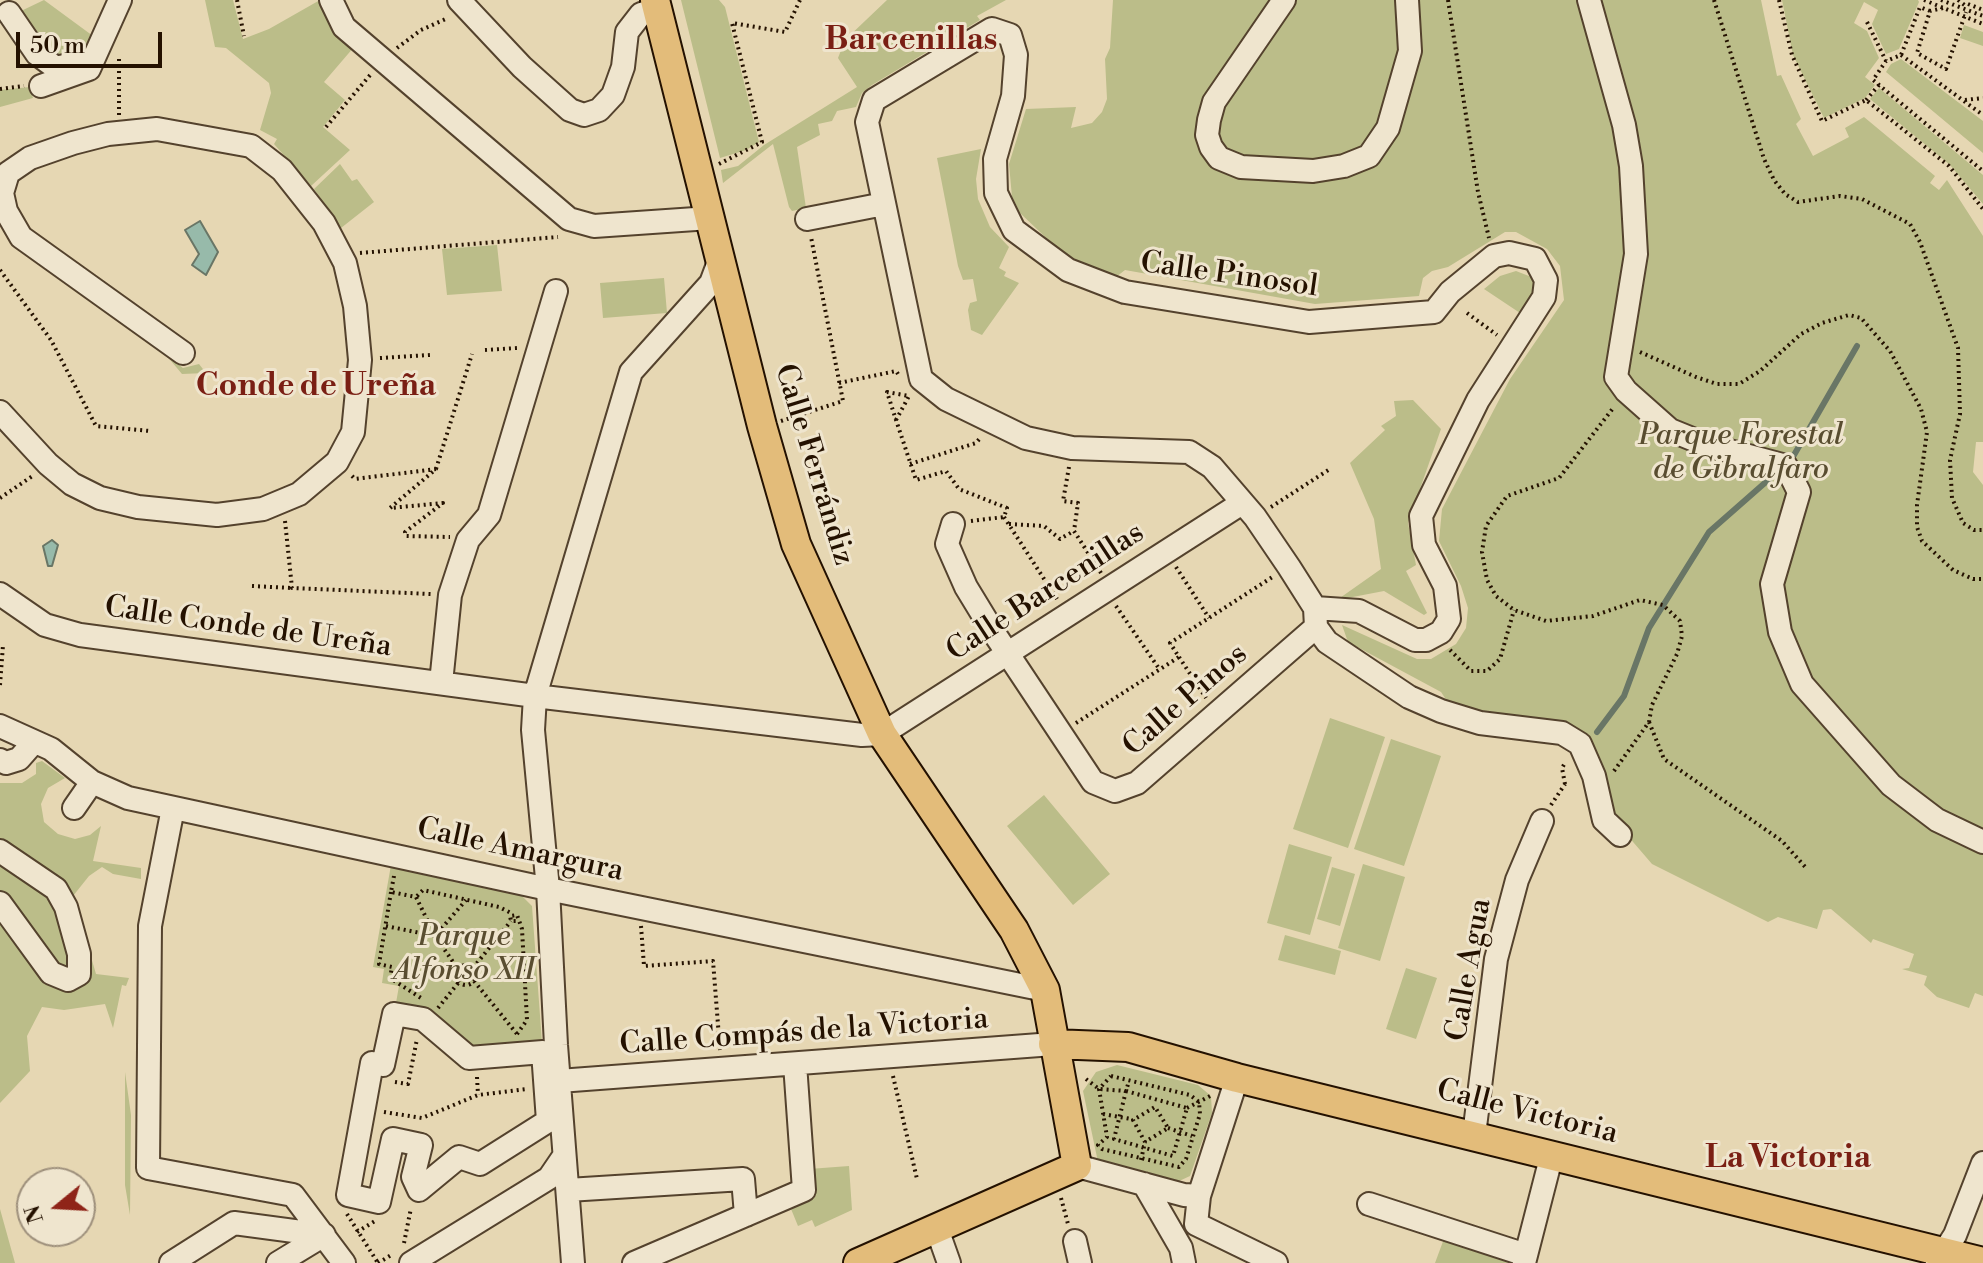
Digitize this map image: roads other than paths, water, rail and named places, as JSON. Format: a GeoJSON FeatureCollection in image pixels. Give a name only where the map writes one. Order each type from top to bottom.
{"type":"FeatureCollection","features":[{"type":"Feature","properties":{"kind":"main road","name":"Calle Ferrándiz"},"geometry":{"type":"LineString","coordinates":[[656,4],[732,310],[796,544],[882,734],[1014,930],[1046,993],[1061,1088],[1067,1171]]}},
{"type":"Feature","properties":{"kind":"main road"},"geometry":{"type":"LineString","coordinates":[[1046,993],[1076,1027],[1128,1047]]}},
{"type":"Feature","properties":{"kind":"main road","name":"Calle Victoria"},"geometry":{"type":"LineString","coordinates":[[1053,1044],[1128,1047],[1237,1078],[1552,1154],[1940,1257],[1983,1262]]}},
{"type":"Feature","properties":{"kind":"main road"},"geometry":{"type":"LineString","coordinates":[[1061,1088],[1071,1066],[1088,1057],[1128,1047]]}},
{"type":"Feature","properties":{"kind":"main road"},"geometry":{"type":"LineString","coordinates":[[858,1263],[1067,1171]]}},
{"type":"Feature","properties":{"kind":"street"},"geometry":{"type":"LineString","coordinates":[[41,86],[89,69],[120,0]]}},
{"type":"Feature","properties":{"kind":"street"},"geometry":{"type":"LineString","coordinates":[[331,0],[344,27],[569,219],[594,226],[710,218]]}},
{"type":"Feature","properties":{"kind":"street"},"geometry":{"type":"LineString","coordinates":[[1284,0],[1214,102],[1209,120],[1207,135],[1211,147],[1219,158],[1241,167],[1293,172],[1329,170],[1369,156],[1388,128],[1410,51],[1407,0]]}},
{"type":"Feature","properties":{"kind":"street"},"geometry":{"type":"LineString","coordinates":[[1589,0],[1624,125],[1631,166],[1636,254],[1616,377],[1626,391],[1670,430],[1707,445],[1786,466],[1799,492],[1780,550],[1773,596],[1788,657],[1802,684],[1891,785],[1937,820],[1983,842]]}},
{"type":"Feature","properties":{"kind":"street"},"geometry":{"type":"LineString","coordinates":[[459,6],[570,110],[584,115],[599,110],[613,95],[623,67],[627,32],[641,14],[656,4]]}},
{"type":"Feature","properties":{"kind":"street"},"geometry":{"type":"LineString","coordinates":[[9,13],[37,54],[56,68],[95,60]]}},
{"type":"Feature","properties":{"kind":"street","name":"Calle Pinosol"},"geometry":{"type":"LineString","coordinates":[[1316,618],[1359,611],[1415,640],[1434,636],[1449,619],[1445,586],[1424,545],[1421,516],[1478,400],[1544,297],[1546,280],[1535,259],[1509,253],[1494,256],[1450,292],[1434,312],[1309,322],[1125,292],[1068,270],[1014,230],[996,193],[995,159],[1013,96],[1016,55],[1010,35],[992,29],[874,100],[867,122],[921,379],[946,399],[1026,438],[1072,448],[1189,452],[1212,467],[1249,510],[1289,567],[1327,642],[1423,703],[1480,723],[1562,733],[1580,744],[1589,760],[1604,820],[1620,835]]}},
{"type":"Feature","properties":{"kind":"street"},"geometry":{"type":"LineString","coordinates":[[0,412],[60,474],[100,498],[138,507],[217,515],[263,509],[299,494],[337,462],[353,432],[360,360],[355,306],[341,255],[324,223],[282,170],[251,146],[157,129],[108,134],[30,158],[4,172],[2,193],[6,211],[21,237],[183,353]]}},
{"type":"Feature","properties":{"kind":"street"},"geometry":{"type":"LineString","coordinates":[[807,219],[884,204]]}},
{"type":"Feature","properties":{"kind":"street"},"geometry":{"type":"LineString","coordinates":[[573,1263],[548,889],[533,730],[535,696],[631,372],[711,283],[720,259]]}},
{"type":"Feature","properties":{"kind":"street"},"geometry":{"type":"LineString","coordinates":[[441,683],[450,595],[468,540],[489,515],[556,291]]}},
{"type":"Feature","properties":{"kind":"street"},"geometry":{"type":"LineString","coordinates":[[697,300],[722,301],[732,310]]}},
{"type":"Feature","properties":{"kind":"street","name":"Calle Barcenillas"},"geometry":{"type":"LineString","coordinates":[[882,734],[1166,551],[1249,510]]}},
{"type":"Feature","properties":{"kind":"street","name":"Calle Pinos"},"geometry":{"type":"LineString","coordinates":[[953,524],[947,544],[966,587],[1007,655],[1093,782],[1115,791],[1137,783],[1217,714],[1316,618]]}},
{"type":"Feature","properties":{"kind":"street","name":"Calle Conde de Ureña"},"geometry":{"type":"LineString","coordinates":[[0,594],[45,625],[80,635],[535,696],[862,735],[882,734]]}},
{"type":"Feature","properties":{"kind":"street","name":"Calle Amargura"},"geometry":{"type":"LineString","coordinates":[[0,726],[51,749],[92,782],[128,798],[1046,993]]}},
{"type":"Feature","properties":{"kind":"street"},"geometry":{"type":"LineString","coordinates":[[0,760],[6,763],[19,759],[34,742]]}},
{"type":"Feature","properties":{"kind":"street"},"geometry":{"type":"LineString","coordinates":[[74,808],[92,782]]}},
{"type":"Feature","properties":{"kind":"street"},"geometry":{"type":"LineString","coordinates":[[173,808],[150,926],[148,1168],[293,1195],[344,1263]]}},
{"type":"Feature","properties":{"kind":"street","name":"Calle Agua"},"geometry":{"type":"LineString","coordinates":[[1474,1135],[1496,959],[1517,880],[1542,821]]}},
{"type":"Feature","properties":{"kind":"street"},"geometry":{"type":"LineString","coordinates":[[0,851],[56,889],[66,907],[79,954],[79,974],[68,980],[51,973],[0,903]]}},
{"type":"Feature","properties":{"kind":"street"},"geometry":{"type":"LineString","coordinates":[[394,1014],[423,1019],[469,1058],[543,1052],[548,1121],[480,1164],[459,1157],[419,1190],[416,1184],[413,1177],[421,1145],[393,1139],[379,1202],[348,1195],[372,1063],[383,1065],[394,1014]]}},
{"type":"Feature","properties":{"kind":"street","name":"Calle Compás de la Victoria"},"geometry":{"type":"LineString","coordinates":[[559,1081],[1053,1044]]}},
{"type":"Feature","properties":{"kind":"street"},"geometry":{"type":"LineString","coordinates":[[634,1263],[804,1190],[795,1064]]}},
{"type":"Feature","properties":{"kind":"street"},"geometry":{"type":"LineString","coordinates":[[1196,1224],[1199,1196],[1237,1078]]}},
{"type":"Feature","properties":{"kind":"street"},"geometry":{"type":"LineString","coordinates":[[1369,1204],[1525,1259],[1552,1154]]}},
{"type":"Feature","properties":{"kind":"street"},"geometry":{"type":"LineString","coordinates":[[411,1263],[549,1178],[564,1156]]}},
{"type":"Feature","properties":{"kind":"street"},"geometry":{"type":"LineString","coordinates":[[1940,1257],[1955,1235],[1982,1165]]}},
{"type":"Feature","properties":{"kind":"street"},"geometry":{"type":"LineString","coordinates":[[1067,1171],[1199,1196]]}},
{"type":"Feature","properties":{"kind":"street"},"geometry":{"type":"LineString","coordinates":[[568,1190],[743,1179],[746,1215]]}},
{"type":"Feature","properties":{"kind":"street"},"geometry":{"type":"LineString","coordinates":[[1144,1184],[1172,1230],[1184,1263]]}},
{"type":"Feature","properties":{"kind":"street"},"geometry":{"type":"LineString","coordinates":[[171,1263],[234,1223],[324,1235]]}},
{"type":"Feature","properties":{"kind":"street"},"geometry":{"type":"LineString","coordinates":[[1172,1230],[1196,1224],[1276,1263]]}},
{"type":"Feature","properties":{"kind":"street"},"geometry":{"type":"LineString","coordinates":[[937,1229],[949,1263]]}},
{"type":"Feature","properties":{"kind":"street"},"geometry":{"type":"LineString","coordinates":[[278,1263],[324,1235]]}},
{"type":"Feature","properties":{"kind":"street"},"geometry":{"type":"LineString","coordinates":[[1075,1241],[1080,1263]]}},
{"type":"Feature","properties":{"kind":"waterway"},"geometry":{"type":"LineString","coordinates":[[1794,455],[1857,346]]}},
{"type":"Feature","properties":{"kind":"waterway"},"geometry":{"type":"LineString","coordinates":[[1597,732],[1624,696],[1649,628],[1709,532],[1775,474]]}},
{"type":"Feature","properties":{"kind":"district","name":"Barcenillas"},"geometry":{"type":"Point","coordinates":[911,41]}},
{"type":"Feature","properties":{"kind":"district","name":"Conde de Ureña"},"geometry":{"type":"Point","coordinates":[316,387]}},
{"type":"Feature","properties":{"kind":"district","name":"La Victoria"},"geometry":{"type":"Point","coordinates":[1788,1159]}},
{"type":"Feature","properties":{"kind":"park label","name":"Parque Forestal de Gibralfaro"},"geometry":{"type":"Point","coordinates":[1741,454]}},
{"type":"Feature","properties":{"kind":"park label","name":"Parque Alfonso XII"},"geometry":{"type":"Point","coordinates":[464,955]}}]}
